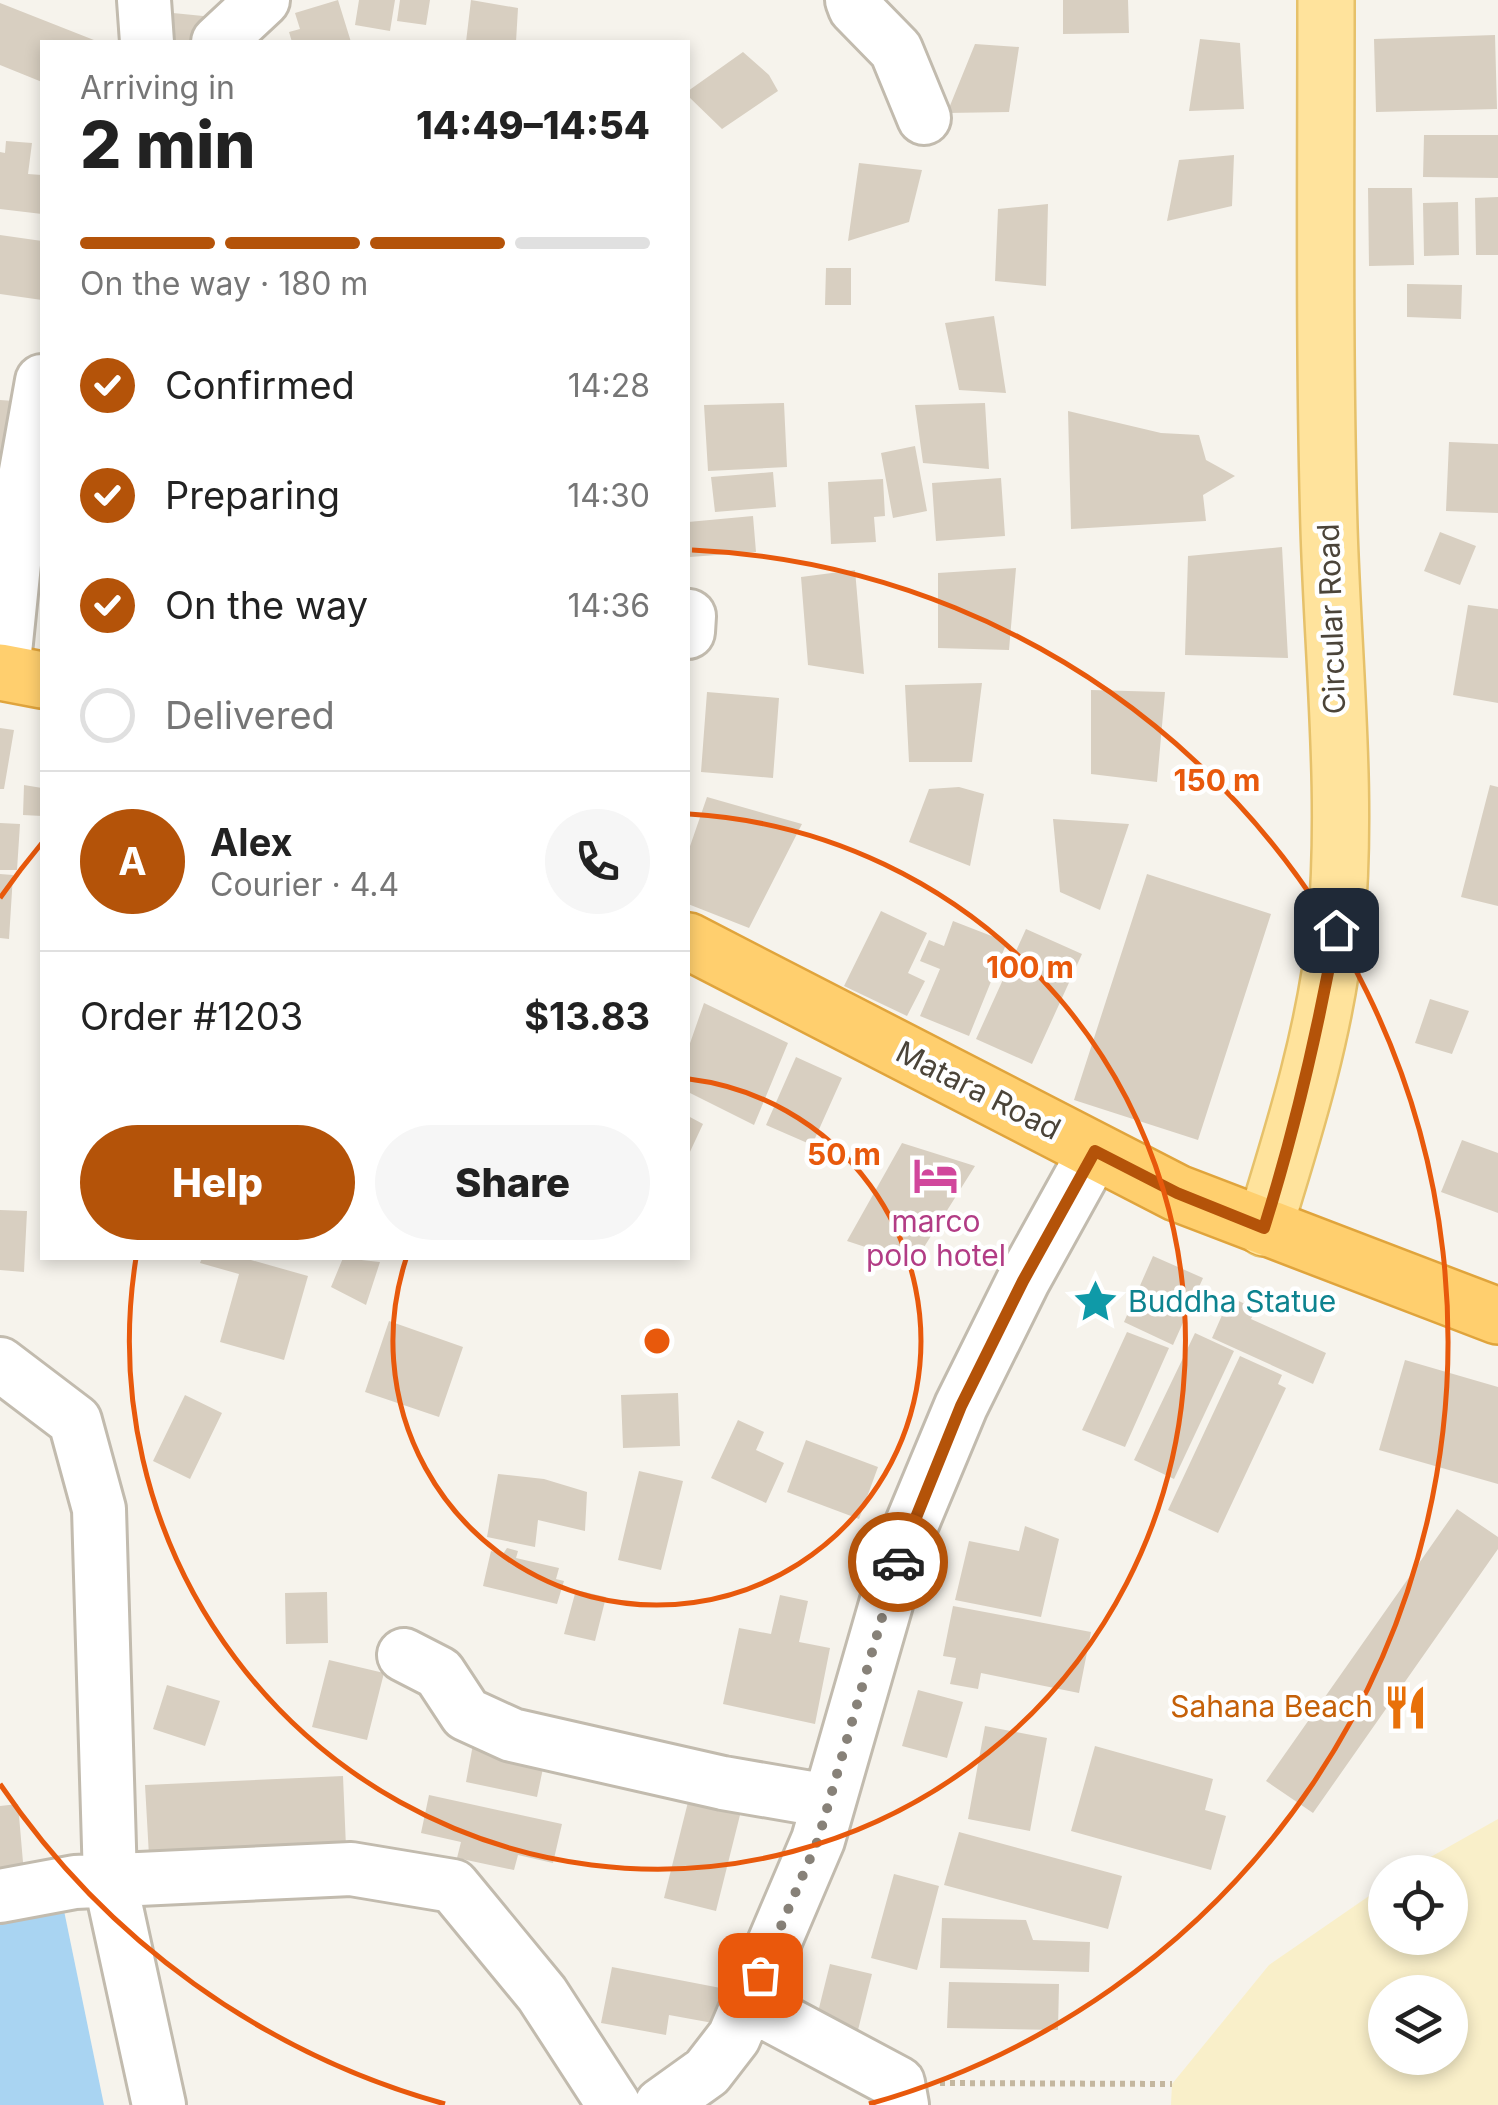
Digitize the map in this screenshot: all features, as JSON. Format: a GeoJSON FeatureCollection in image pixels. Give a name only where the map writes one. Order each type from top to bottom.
{"type":"FeatureCollection","features":[{"type":"Feature","properties":{"kind":"highway","name":"Matara Road"},"geometry":{"type":"LineString","coordinates":[[690,942],[1177,1193],[1498,1316]]}},
{"type":"Feature","properties":{"kind":"main road","name":"Circular Road"},"geometry":{"type":"LineString","coordinates":[[1264,1228],[1317,1040],[1336,930],[1340,826],[1323,344],[1326,0]]}},
{"type":"Feature","properties":{"kind":"street"},"geometry":{"type":"LineString","coordinates":[[220,40],[263,0]]}},
{"type":"Feature","properties":{"kind":"street"},"geometry":{"type":"LineString","coordinates":[[852,0],[855,8],[896,50],[924,118]]}},
{"type":"Feature","properties":{"kind":"street"},"geometry":{"type":"LineString","coordinates":[[15,675],[10,581],[40,401]]}},
{"type":"Feature","properties":{"kind":"street"},"geometry":{"type":"LineString","coordinates":[[662,2105],[720,2088],[734,2037],[818,1840],[903,1546],[961,1406],[1023,1281],[1095,1151]]}},
{"type":"Feature","properties":{"kind":"street"},"geometry":{"type":"LineString","coordinates":[[0,1364],[74,1421],[98,1509],[110,1880],[159,2105]]}},
{"type":"Feature","properties":{"kind":"street"},"geometry":{"type":"LineString","coordinates":[[404,1655],[439,1673],[466,1714],[512,1735],[724,1783],[828,1801]]}},
{"type":"Feature","properties":{"kind":"street"},"geometry":{"type":"LineString","coordinates":[[0,1896],[110,1880],[351,1869],[453,1886],[542,1994],[614,2105]]}},
{"type":"Feature","properties":{"kind":"street"},"geometry":{"type":"LineString","coordinates":[[748,2003],[900,2094]]}},
{"type":"Feature","properties":{"kind":"path"},"geometry":{"type":"LineString","coordinates":[[900,2094],[1172,2084]]}},
{"type":"Feature","properties":{"kind":"sand"},"geometry":{"type":"Polygon","coordinates":[[[1498,1819],[1498,2105],[1171,2105],[1172,2084],[1269,1965],[1368,1897],[1368,1955],[1468,1955],[1468,1855],[1434,1855],[1498,1819]]]}},
{"type":"Feature","properties":{"kind":"water"},"geometry":{"type":"Polygon","coordinates":[[[61,1896],[104,2105],[0,2105],[0,1909],[61,1896]]]}},
{"type":"Feature","properties":{"kind":"building"},"geometry":{"type":"Polygon","coordinates":[[[338,0],[350,40],[291,40],[289,32],[300,29],[295,13],[338,0]]]}},
{"type":"Feature","properties":{"kind":"building"},"geometry":{"type":"Polygon","coordinates":[[[359,0],[395,0],[390,31],[355,25],[359,0]]]}},
{"type":"Feature","properties":{"kind":"building"},"geometry":{"type":"Polygon","coordinates":[[[400,0],[430,0],[426,25],[397,21],[400,0]]]}},
{"type":"Feature","properties":{"kind":"building"},"geometry":{"type":"Polygon","coordinates":[[[471,0],[518,8],[516,40],[466,40],[471,0]]]}},
{"type":"Feature","properties":{"kind":"building"},"geometry":{"type":"Polygon","coordinates":[[[1063,0],[1128,0],[1129,33],[1063,34],[1063,0]]]}},
{"type":"Feature","properties":{"kind":"building"},"geometry":{"type":"Polygon","coordinates":[[[0,3],[94,40],[40,40],[40,81],[0,65],[0,3]]]}},
{"type":"Feature","properties":{"kind":"building"},"geometry":{"type":"Polygon","coordinates":[[[173,13],[213,17],[219,40],[167,40],[173,13]]]}},
{"type":"Feature","properties":{"kind":"building"},"geometry":{"type":"Polygon","coordinates":[[[1495,35],[1497,109],[1376,112],[1374,39],[1495,35]]]}},
{"type":"Feature","properties":{"kind":"building"},"geometry":{"type":"Polygon","coordinates":[[[1200,39],[1240,43],[1244,109],[1189,111],[1200,39]]]}},
{"type":"Feature","properties":{"kind":"building"},"geometry":{"type":"Polygon","coordinates":[[[975,44],[1019,47],[1009,112],[947,113],[975,44]]]}},
{"type":"Feature","properties":{"kind":"building"},"geometry":{"type":"Polygon","coordinates":[[[743,52],[769,75],[778,91],[722,129],[690,98],[690,90],[743,52]]]}},
{"type":"Feature","properties":{"kind":"building"},"geometry":{"type":"Polygon","coordinates":[[[1424,135],[1498,135],[1498,178],[1423,177],[1424,135]]]}},
{"type":"Feature","properties":{"kind":"building"},"geometry":{"type":"Polygon","coordinates":[[[6,141],[32,143],[28,174],[40,175],[40,214],[0,209],[0,152],[5,153],[6,141]]]}},
{"type":"Feature","properties":{"kind":"building"},"geometry":{"type":"Polygon","coordinates":[[[1234,155],[1232,206],[1167,221],[1179,160],[1234,155]]]}},
{"type":"Feature","properties":{"kind":"building"},"geometry":{"type":"Polygon","coordinates":[[[859,163],[922,170],[909,222],[848,241],[859,163]]]}},
{"type":"Feature","properties":{"kind":"building"},"geometry":{"type":"Polygon","coordinates":[[[1368,188],[1412,188],[1414,265],[1369,266],[1368,188]]]}},
{"type":"Feature","properties":{"kind":"building"},"geometry":{"type":"Polygon","coordinates":[[[1498,197],[1498,255],[1476,255],[1475,198],[1498,197]]]}},
{"type":"Feature","properties":{"kind":"building"},"geometry":{"type":"Polygon","coordinates":[[[1458,202],[1459,255],[1424,256],[1423,203],[1458,202]]]}},
{"type":"Feature","properties":{"kind":"building"},"geometry":{"type":"Polygon","coordinates":[[[1048,204],[1046,286],[995,281],[998,209],[1048,204]]]}},
{"type":"Feature","properties":{"kind":"building"},"geometry":{"type":"Polygon","coordinates":[[[0,235],[40,241],[40,300],[0,294],[0,235]]]}},
{"type":"Feature","properties":{"kind":"building"},"geometry":{"type":"Polygon","coordinates":[[[826,268],[851,268],[851,305],[825,305],[826,268]]]}},
{"type":"Feature","properties":{"kind":"building"},"geometry":{"type":"Polygon","coordinates":[[[1407,284],[1462,285],[1461,319],[1407,317],[1407,284]]]}},
{"type":"Feature","properties":{"kind":"building"},"geometry":{"type":"Polygon","coordinates":[[[994,316],[1006,393],[959,390],[945,323],[994,316]]]}},
{"type":"Feature","properties":{"kind":"building"},"geometry":{"type":"Polygon","coordinates":[[[0,400],[28,402],[0,503],[0,400]]]}},
{"type":"Feature","properties":{"kind":"building"},"geometry":{"type":"Polygon","coordinates":[[[784,403],[787,467],[708,471],[704,405],[784,403]]]}},
{"type":"Feature","properties":{"kind":"building"},"geometry":{"type":"Polygon","coordinates":[[[985,403],[989,469],[923,463],[915,405],[985,403]]]}},
{"type":"Feature","properties":{"kind":"building"},"geometry":{"type":"Polygon","coordinates":[[[1068,411],[1161,433],[1199,435],[1206,460],[1235,476],[1203,495],[1206,521],[1071,529],[1068,411]]]}},
{"type":"Feature","properties":{"kind":"building"},"geometry":{"type":"Polygon","coordinates":[[[1449,442],[1498,444],[1498,513],[1446,511],[1449,442]]]}},
{"type":"Feature","properties":{"kind":"building"},"geometry":{"type":"Polygon","coordinates":[[[915,446],[927,511],[893,518],[881,453],[915,446]]]}},
{"type":"Feature","properties":{"kind":"building"},"geometry":{"type":"Polygon","coordinates":[[[773,472],[776,507],[715,512],[711,477],[773,472]]]}},
{"type":"Feature","properties":{"kind":"building"},"geometry":{"type":"Polygon","coordinates":[[[1001,478],[1005,536],[936,541],[932,483],[1001,478]]]}},
{"type":"Feature","properties":{"kind":"building"},"geometry":{"type":"Polygon","coordinates":[[[883,479],[885,516],[874,517],[876,542],[831,544],[828,482],[883,479]]]}},
{"type":"Feature","properties":{"kind":"building"},"geometry":{"type":"Polygon","coordinates":[[[753,516],[756,552],[690,557],[690,522],[753,516]]]}},
{"type":"Feature","properties":{"kind":"building"},"geometry":{"type":"Polygon","coordinates":[[[1440,532],[1476,546],[1460,585],[1424,571],[1440,532]]]}},
{"type":"Feature","properties":{"kind":"building"},"geometry":{"type":"Polygon","coordinates":[[[1282,547],[1288,658],[1185,655],[1188,556],[1282,547]]]}},
{"type":"Feature","properties":{"kind":"building"},"geometry":{"type":"Polygon","coordinates":[[[1016,568],[1009,650],[938,648],[938,573],[1016,568]]]}},
{"type":"Feature","properties":{"kind":"building"},"geometry":{"type":"Polygon","coordinates":[[[855,570],[864,674],[808,665],[801,577],[855,570]]]}},
{"type":"Feature","properties":{"kind":"building"},"geometry":{"type":"Polygon","coordinates":[[[1468,605],[1498,609],[1498,703],[1453,695],[1468,605]]]}},
{"type":"Feature","properties":{"kind":"building"},"geometry":{"type":"Polygon","coordinates":[[[982,683],[972,762],[909,762],[905,685],[982,683]]]}},
{"type":"Feature","properties":{"kind":"building"},"geometry":{"type":"Polygon","coordinates":[[[1091,690],[1165,692],[1157,782],[1091,774],[1091,690]]]}},
{"type":"Feature","properties":{"kind":"building"},"geometry":{"type":"Polygon","coordinates":[[[707,692],[779,698],[773,778],[701,772],[707,692]]]}},
{"type":"Feature","properties":{"kind":"building"},"geometry":{"type":"Polygon","coordinates":[[[0,728],[14,730],[4,789],[0,789],[0,728]]]}},
{"type":"Feature","properties":{"kind":"building"},"geometry":{"type":"Polygon","coordinates":[[[24,785],[40,788],[40,816],[23,815],[24,785]]]}},
{"type":"Feature","properties":{"kind":"building"},"geometry":{"type":"Polygon","coordinates":[[[1490,785],[1498,787],[1498,906],[1461,897],[1490,785]]]}},
{"type":"Feature","properties":{"kind":"building"},"geometry":{"type":"Polygon","coordinates":[[[959,787],[984,794],[970,866],[909,842],[929,789],[959,787]]]}},
{"type":"Feature","properties":{"kind":"building"},"geometry":{"type":"Polygon","coordinates":[[[707,797],[802,824],[749,928],[690,905],[690,846],[707,797]]]}},
{"type":"Feature","properties":{"kind":"building"},"geometry":{"type":"Polygon","coordinates":[[[1053,819],[1129,824],[1100,910],[1060,892],[1053,819]]]}},
{"type":"Feature","properties":{"kind":"building"},"geometry":{"type":"Polygon","coordinates":[[[0,823],[20,824],[17,870],[0,870],[0,823]]]}},
{"type":"Feature","properties":{"kind":"building"},"geometry":{"type":"Polygon","coordinates":[[[0,874],[13,875],[9,939],[0,938],[0,874]]]}},
{"type":"Feature","properties":{"kind":"building"},"geometry":{"type":"Polygon","coordinates":[[[1147,874],[1271,914],[1198,1140],[1074,1100],[1147,874]]]}},
{"type":"Feature","properties":{"kind":"building"},"geometry":{"type":"Polygon","coordinates":[[[881,911],[927,933],[908,973],[925,981],[907,1016],[844,986],[881,911]]]}},
{"type":"Feature","properties":{"kind":"building"},"geometry":{"type":"Polygon","coordinates":[[[953,921],[1007,942],[969,1036],[920,1016],[940,969],[920,961],[929,940],[944,946],[953,921]]]}},
{"type":"Feature","properties":{"kind":"building"},"geometry":{"type":"Polygon","coordinates":[[[1026,929],[1082,954],[1032,1064],[976,1039],[1026,929]]]}},
{"type":"Feature","properties":{"kind":"building"},"geometry":{"type":"Polygon","coordinates":[[[1430,999],[1469,1011],[1452,1054],[1415,1043],[1430,999]]]}},
{"type":"Feature","properties":{"kind":"building"},"geometry":{"type":"Polygon","coordinates":[[[704,1003],[788,1043],[754,1125],[690,1093],[690,1043],[704,1003]]]}},
{"type":"Feature","properties":{"kind":"building"},"geometry":{"type":"Polygon","coordinates":[[[796,1057],[842,1078],[812,1145],[766,1125],[796,1057]]]}},
{"type":"Feature","properties":{"kind":"building"},"geometry":{"type":"Polygon","coordinates":[[[690,1117],[703,1124],[690,1152],[690,1117]]]}},
{"type":"Feature","properties":{"kind":"building"},"geometry":{"type":"Polygon","coordinates":[[[1462,1140],[1498,1153],[1498,1213],[1441,1192],[1462,1140]]]}},
{"type":"Feature","properties":{"kind":"building"},"geometry":{"type":"Polygon","coordinates":[[[902,1143],[975,1166],[914,1263],[847,1241],[902,1143]]]}},
{"type":"Feature","properties":{"kind":"building"},"geometry":{"type":"Polygon","coordinates":[[[0,1210],[27,1211],[24,1272],[0,1270],[0,1210]]]}},
{"type":"Feature","properties":{"kind":"building"},"geometry":{"type":"Polygon","coordinates":[[[1153,1256],[1203,1278],[1173,1345],[1124,1322],[1153,1256]]]}},
{"type":"Feature","properties":{"kind":"building"},"geometry":{"type":"Polygon","coordinates":[[[251,1260],[308,1276],[284,1360],[220,1342],[239,1274],[200,1263],[251,1260]]]}},
{"type":"Feature","properties":{"kind":"building"},"geometry":{"type":"Polygon","coordinates":[[[342,1260],[380,1262],[366,1305],[331,1287],[342,1260]]]}},
{"type":"Feature","properties":{"kind":"building"},"geometry":{"type":"Polygon","coordinates":[[[1230,1297],[1256,1309],[1251,1319],[1326,1353],[1313,1384],[1212,1338],[1230,1297]]]}},
{"type":"Feature","properties":{"kind":"building"},"geometry":{"type":"Polygon","coordinates":[[[389,1321],[463,1347],[439,1417],[365,1392],[389,1321]]]}},
{"type":"Feature","properties":{"kind":"building"},"geometry":{"type":"Polygon","coordinates":[[[1127,1332],[1169,1348],[1125,1447],[1082,1430],[1127,1332]]]}},
{"type":"Feature","properties":{"kind":"building"},"geometry":{"type":"Polygon","coordinates":[[[1195,1333],[1234,1351],[1174,1479],[1134,1460],[1195,1333]]]}},
{"type":"Feature","properties":{"kind":"building"},"geometry":{"type":"Polygon","coordinates":[[[1240,1356],[1282,1375],[1278,1384],[1286,1388],[1218,1533],[1168,1510],[1240,1356]]]}},
{"type":"Feature","properties":{"kind":"building"},"geometry":{"type":"Polygon","coordinates":[[[1405,1360],[1498,1387],[1498,1484],[1379,1450],[1405,1360]]]}},
{"type":"Feature","properties":{"kind":"building"},"geometry":{"type":"Polygon","coordinates":[[[678,1393],[680,1446],[623,1448],[621,1395],[678,1393]]]}},
{"type":"Feature","properties":{"kind":"building"},"geometry":{"type":"Polygon","coordinates":[[[185,1395],[222,1413],[190,1479],[153,1461],[185,1395]]]}},
{"type":"Feature","properties":{"kind":"building"},"geometry":{"type":"Polygon","coordinates":[[[738,1420],[764,1432],[756,1450],[784,1463],[766,1503],[711,1478],[738,1420]]]}},
{"type":"Feature","properties":{"kind":"building"},"geometry":{"type":"Polygon","coordinates":[[[806,1440],[878,1467],[859,1519],[787,1492],[806,1440]]]}},
{"type":"Feature","properties":{"kind":"building"},"geometry":{"type":"Polygon","coordinates":[[[639,1471],[683,1481],[661,1570],[618,1560],[639,1471]]]}},
{"type":"Feature","properties":{"kind":"building"},"geometry":{"type":"Polygon","coordinates":[[[498,1474],[544,1479],[587,1492],[585,1531],[538,1520],[535,1547],[487,1537],[498,1474]]]}},
{"type":"Feature","properties":{"kind":"building"},"geometry":{"type":"Polygon","coordinates":[[[1457,1509],[1498,1537],[1498,1549],[1313,1813],[1266,1781],[1457,1509]]]}},
{"type":"Feature","properties":{"kind":"building"},"geometry":{"type":"Polygon","coordinates":[[[1025,1526],[1059,1539],[1041,1617],[955,1600],[969,1541],[1019,1551],[1025,1526]]]}},
{"type":"Feature","properties":{"kind":"building"},"geometry":{"type":"Polygon","coordinates":[[[507,1548],[518,1551],[516,1558],[559,1568],[556,1579],[564,1581],[557,1604],[483,1586],[491,1551],[503,1554],[507,1548]]]}},
{"type":"Feature","properties":{"kind":"building"},"geometry":{"type":"Polygon","coordinates":[[[576,1590],[606,1597],[595,1641],[564,1634],[576,1590]]]}},
{"type":"Feature","properties":{"kind":"building"},"geometry":{"type":"Polygon","coordinates":[[[327,1592],[328,1643],[286,1644],[285,1593],[327,1592]]]}},
{"type":"Feature","properties":{"kind":"building"},"geometry":{"type":"Polygon","coordinates":[[[780,1595],[808,1601],[799,1642],[830,1648],[815,1724],[723,1704],[739,1628],[771,1634],[780,1595]]]}},
{"type":"Feature","properties":{"kind":"building"},"geometry":{"type":"Polygon","coordinates":[[[953,1606],[1091,1632],[1079,1693],[981,1673],[978,1689],[950,1684],[956,1658],[943,1656],[953,1606]]]}},
{"type":"Feature","properties":{"kind":"building"},"geometry":{"type":"Polygon","coordinates":[[[329,1660],[384,1673],[367,1740],[312,1727],[329,1660]]]}},
{"type":"Feature","properties":{"kind":"building"},"geometry":{"type":"Polygon","coordinates":[[[167,1685],[220,1701],[205,1746],[153,1729],[167,1685]]]}},
{"type":"Feature","properties":{"kind":"building"},"geometry":{"type":"Polygon","coordinates":[[[918,1690],[963,1702],[947,1758],[902,1746],[918,1690]]]}},
{"type":"Feature","properties":{"kind":"building"},"geometry":{"type":"Polygon","coordinates":[[[985,1726],[1047,1738],[1030,1831],[968,1819],[985,1726]]]}},
{"type":"Feature","properties":{"kind":"building"},"geometry":{"type":"Polygon","coordinates":[[[474,1739],[546,1754],[537,1797],[466,1782],[474,1739]]]}},
{"type":"Feature","properties":{"kind":"building"},"geometry":{"type":"Polygon","coordinates":[[[1095,1746],[1213,1779],[1205,1810],[1226,1816],[1211,1870],[1071,1831],[1095,1746]]]}},
{"type":"Feature","properties":{"kind":"building"},"geometry":{"type":"Polygon","coordinates":[[[343,1776],[346,1847],[149,1856],[145,1785],[343,1776]]]}},
{"type":"Feature","properties":{"kind":"building"},"geometry":{"type":"Polygon","coordinates":[[[429,1795],[562,1824],[553,1863],[518,1855],[514,1870],[457,1858],[461,1842],[421,1833],[429,1795]]]}},
{"type":"Feature","properties":{"kind":"building"},"geometry":{"type":"Polygon","coordinates":[[[688,1802],[740,1815],[716,1911],[664,1898],[688,1802]]]}},
{"type":"Feature","properties":{"kind":"building"},"geometry":{"type":"Polygon","coordinates":[[[18,1804],[24,1874],[0,1876],[0,1806],[18,1804]]]}},
{"type":"Feature","properties":{"kind":"building"},"geometry":{"type":"Polygon","coordinates":[[[959,1832],[1122,1876],[1108,1929],[944,1885],[959,1832]]]}},
{"type":"Feature","properties":{"kind":"building"},"geometry":{"type":"Polygon","coordinates":[[[894,1874],[939,1886],[917,1970],[871,1958],[894,1874]]]}},
{"type":"Feature","properties":{"kind":"building"},"geometry":{"type":"Polygon","coordinates":[[[942,1918],[1026,1920],[1033,1940],[1090,1942],[1089,1972],[940,1968],[942,1918]]]}},
{"type":"Feature","properties":{"kind":"building"},"geometry":{"type":"Polygon","coordinates":[[[830,1964],[872,1974],[858,2030],[816,2020],[830,1964]]]}},
{"type":"Feature","properties":{"kind":"building"},"geometry":{"type":"Polygon","coordinates":[[[612,1967],[731,1990],[724,2025],[669,2015],[666,2035],[601,2023],[612,1967]]]}},
{"type":"Feature","properties":{"kind":"building"},"geometry":{"type":"Polygon","coordinates":[[[949,1982],[1059,1984],[1058,2030],[947,2028],[949,1982]]]}},
{"type":"Feature","properties":{"kind":"way so far"},"geometry":{"type":"LineString","coordinates":[[760,1975],[818,1840],[858,1690],[898,1562]]}},
{"type":"Feature","properties":{"kind":"place","name":"marco polo hotel"},"geometry":{"type":"Point","coordinates":[936,1175]}},
{"type":"Feature","properties":{"kind":"place","name":"Buddha Statue"},"geometry":{"type":"Point","coordinates":[1095,1302]}},
{"type":"Feature","properties":{"kind":"place","name":"Sahana Beach"},"geometry":{"type":"Point","coordinates":[1406,1707]}},
{"type":"Feature","properties":{"kind":"route"},"geometry":{"type":"LineString","coordinates":[[898,1562],[961,1406],[1023,1281],[1095,1151],[1177,1193],[1264,1228],[1317,1040],[1336,930]]}}]}
